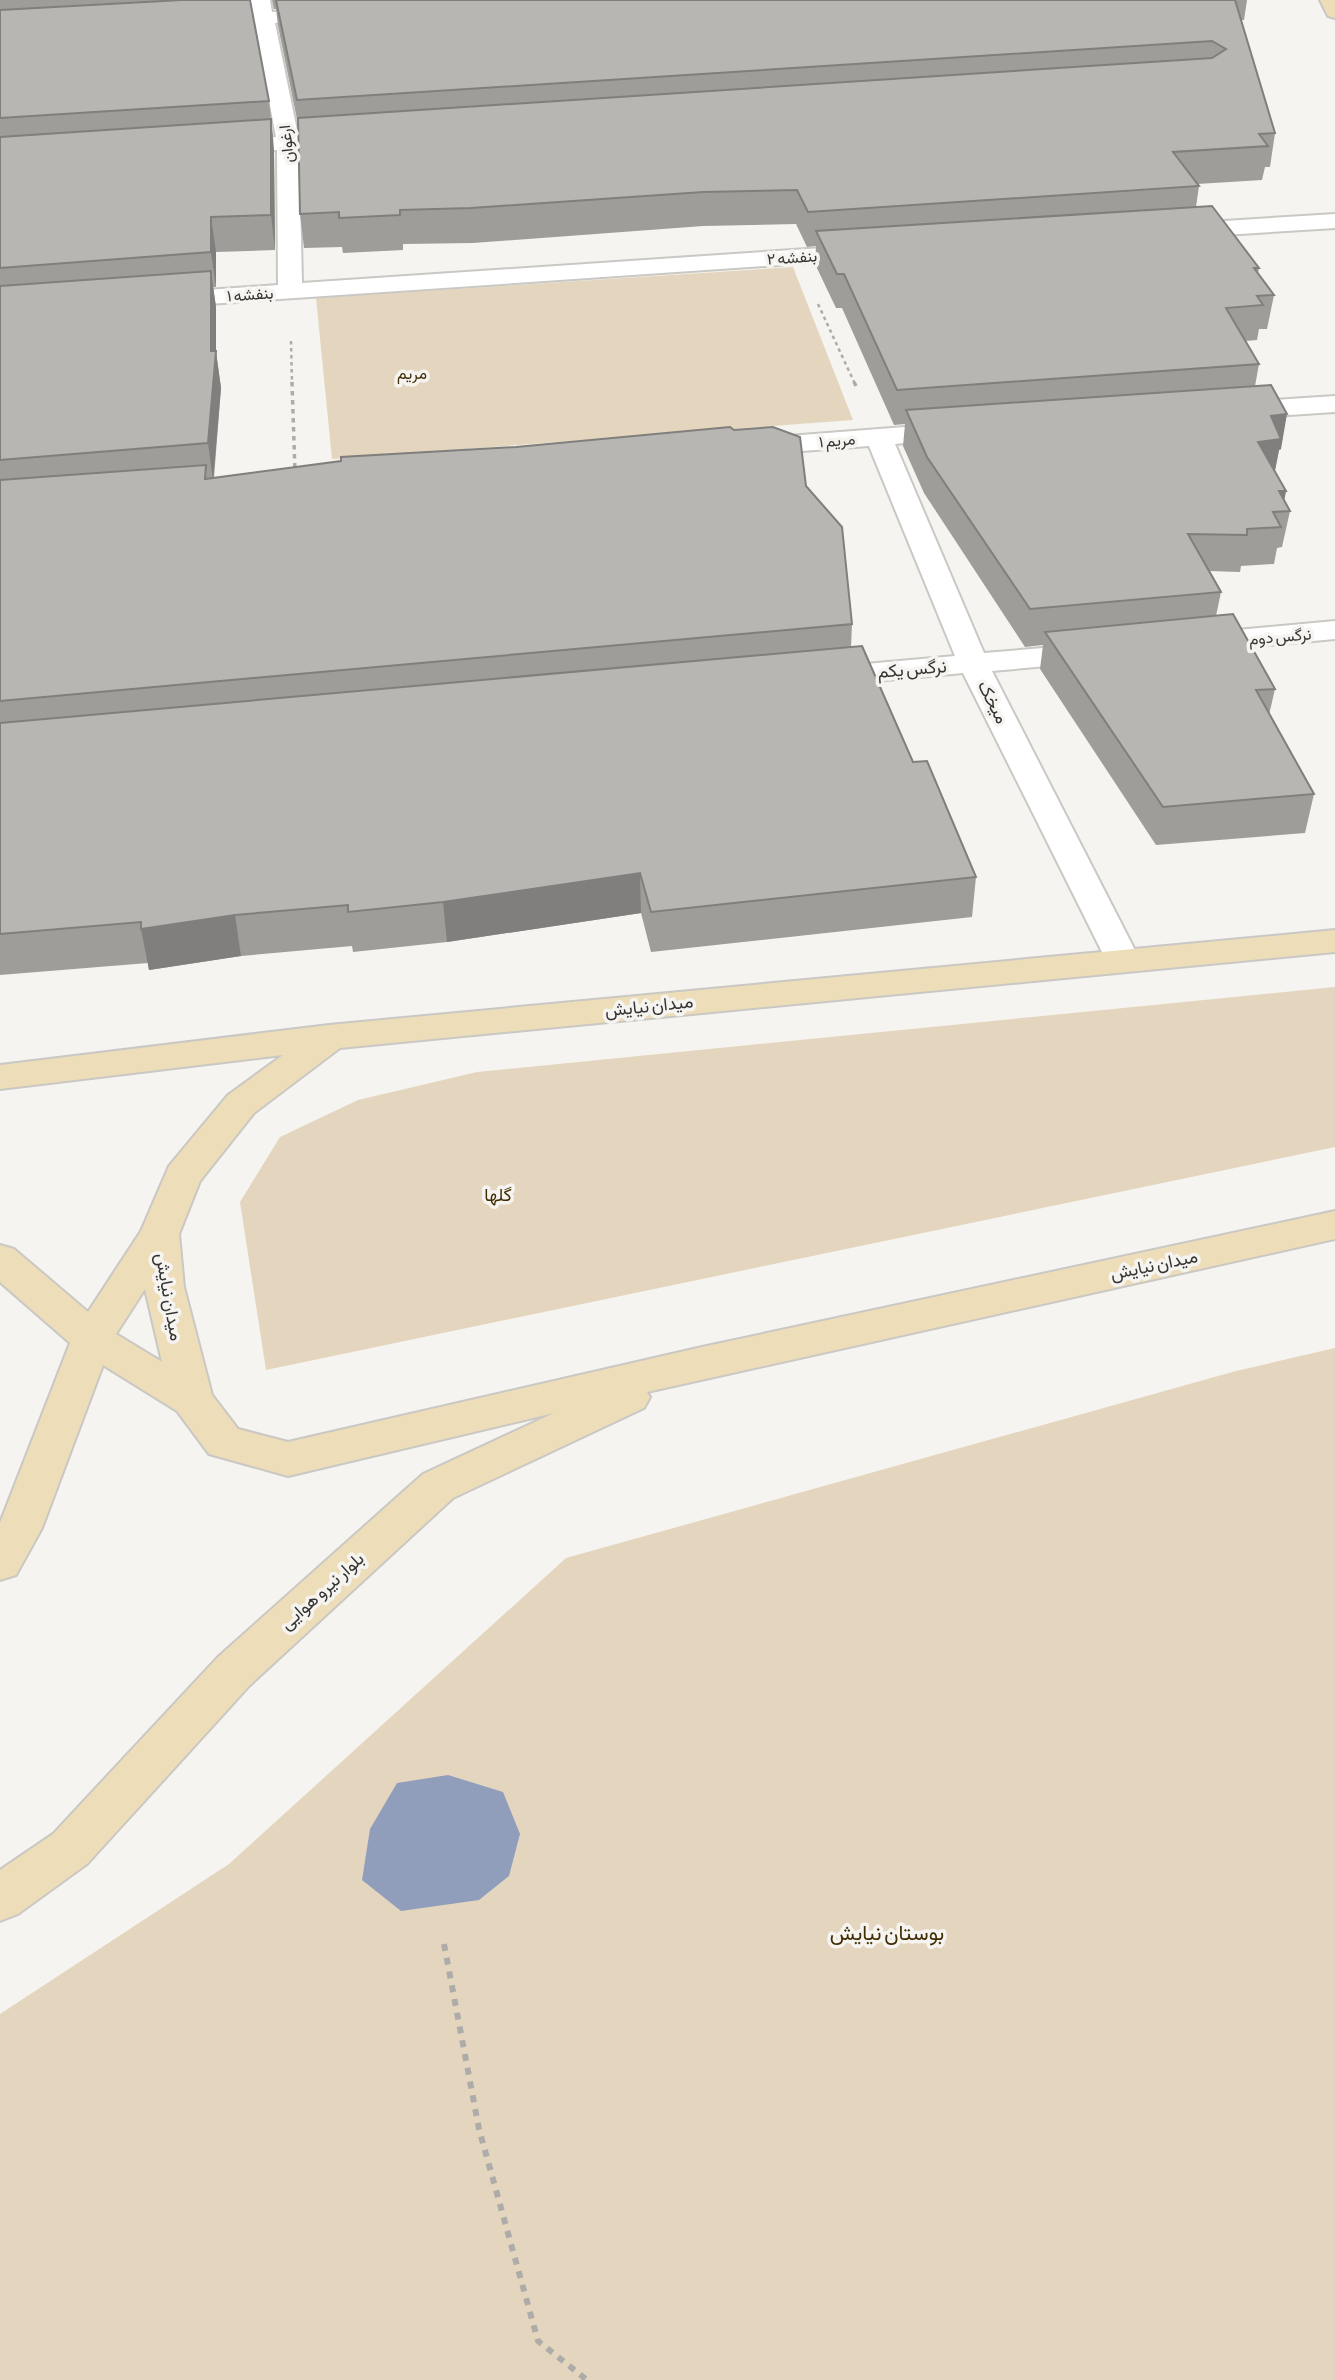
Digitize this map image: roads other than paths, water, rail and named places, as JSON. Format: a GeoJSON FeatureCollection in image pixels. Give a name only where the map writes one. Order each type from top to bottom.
{"type":"FeatureCollection","features":[{"type":"Feature","properties":{"kind":"main road"},"geometry":{"type":"LineString","coordinates":[[1330,0],[1335,12]]}},
{"type":"Feature","properties":{"kind":"main road","name":"میدان نیایش"},"geometry":{"type":"LineString","coordinates":[[1328,936],[1124,960],[331,1037],[241,1104],[183,1176],[159,1234],[164,1287],[192,1400],[224,1442],[288,1459],[702,1363],[1335,1225]]}},
{"type":"Feature","properties":{"kind":"main road"},"geometry":{"type":"LineString","coordinates":[[0,1077],[331,1037]]}},
{"type":"Feature","properties":{"kind":"main road"},"geometry":{"type":"LineString","coordinates":[[0,1562],[20,1528],[92,1339],[159,1234]]}},
{"type":"Feature","properties":{"kind":"main road"},"geometry":{"type":"LineString","coordinates":[[0,1259],[92,1339],[192,1400]]}},
{"type":"Feature","properties":{"kind":"main road","name":"بلوار نیرو هوایی"},"geometry":{"type":"LineString","coordinates":[[0,1898],[70,1849],[234,1671],[438,1486],[702,1363]]}},
{"type":"Feature","properties":{"kind":"street"},"geometry":{"type":"LineString","coordinates":[[180,23],[262,9],[345,13]]}},
{"type":"Feature","properties":{"kind":"street","name":"ارغوان"},"geometry":{"type":"LineString","coordinates":[[262,9],[288,142],[290,290]]}},
{"type":"Feature","properties":{"kind":"street"},"geometry":{"type":"LineString","coordinates":[[206,148],[372,137]]}},
{"type":"Feature","properties":{"kind":"street"},"geometry":{"type":"LineString","coordinates":[[1156,233],[1335,221]]}},
{"type":"Feature","properties":{"kind":"street","name":"بنفشه ۲"},"geometry":{"type":"LineString","coordinates":[[290,290],[894,250]]}},
{"type":"Feature","properties":{"kind":"street","name":"بنفشه ۱"},"geometry":{"type":"LineString","coordinates":[[138,302],[290,290]]}},
{"type":"Feature","properties":{"kind":"street"},"geometry":{"type":"LineString","coordinates":[[1210,413],[1335,404]]}},
{"type":"Feature","properties":{"kind":"street","name":"مریم ۱"},"geometry":{"type":"LineString","coordinates":[[726,449],[989,429]]}},
{"type":"Feature","properties":{"kind":"street","name":"میخک"},"geometry":{"type":"LineString","coordinates":[[878,437],[973,663],[1124,960]]}},
{"type":"Feature","properties":{"kind":"street","name":"نرگس دوم"},"geometry":{"type":"LineString","coordinates":[[1168,646],[1335,631]]}},
{"type":"Feature","properties":{"kind":"street"},"geometry":{"type":"LineString","coordinates":[[973,663],[1126,649]]}},
{"type":"Feature","properties":{"kind":"street","name":"نرگس یکم"},"geometry":{"type":"LineString","coordinates":[[793,680],[973,663]]}},
{"type":"Feature","properties":{"kind":"water"},"geometry":{"type":"Polygon","coordinates":[[[448,1775],[503,1792],[520,1834],[509,1876],[479,1900],[401,1911],[362,1880],[370,1829],[397,1783],[448,1775]]]}},
{"type":"Feature","properties":{"kind":"park label","name":"مریم"},"geometry":{"type":"Point","coordinates":[412,373]}},
{"type":"Feature","properties":{"kind":"park label","name":"گلها"},"geometry":{"type":"Point","coordinates":[498,1195]}},
{"type":"Feature","properties":{"kind":"park label","name":"بوستان نیایش"},"geometry":{"type":"Point","coordinates":[887,1933]}}]}
